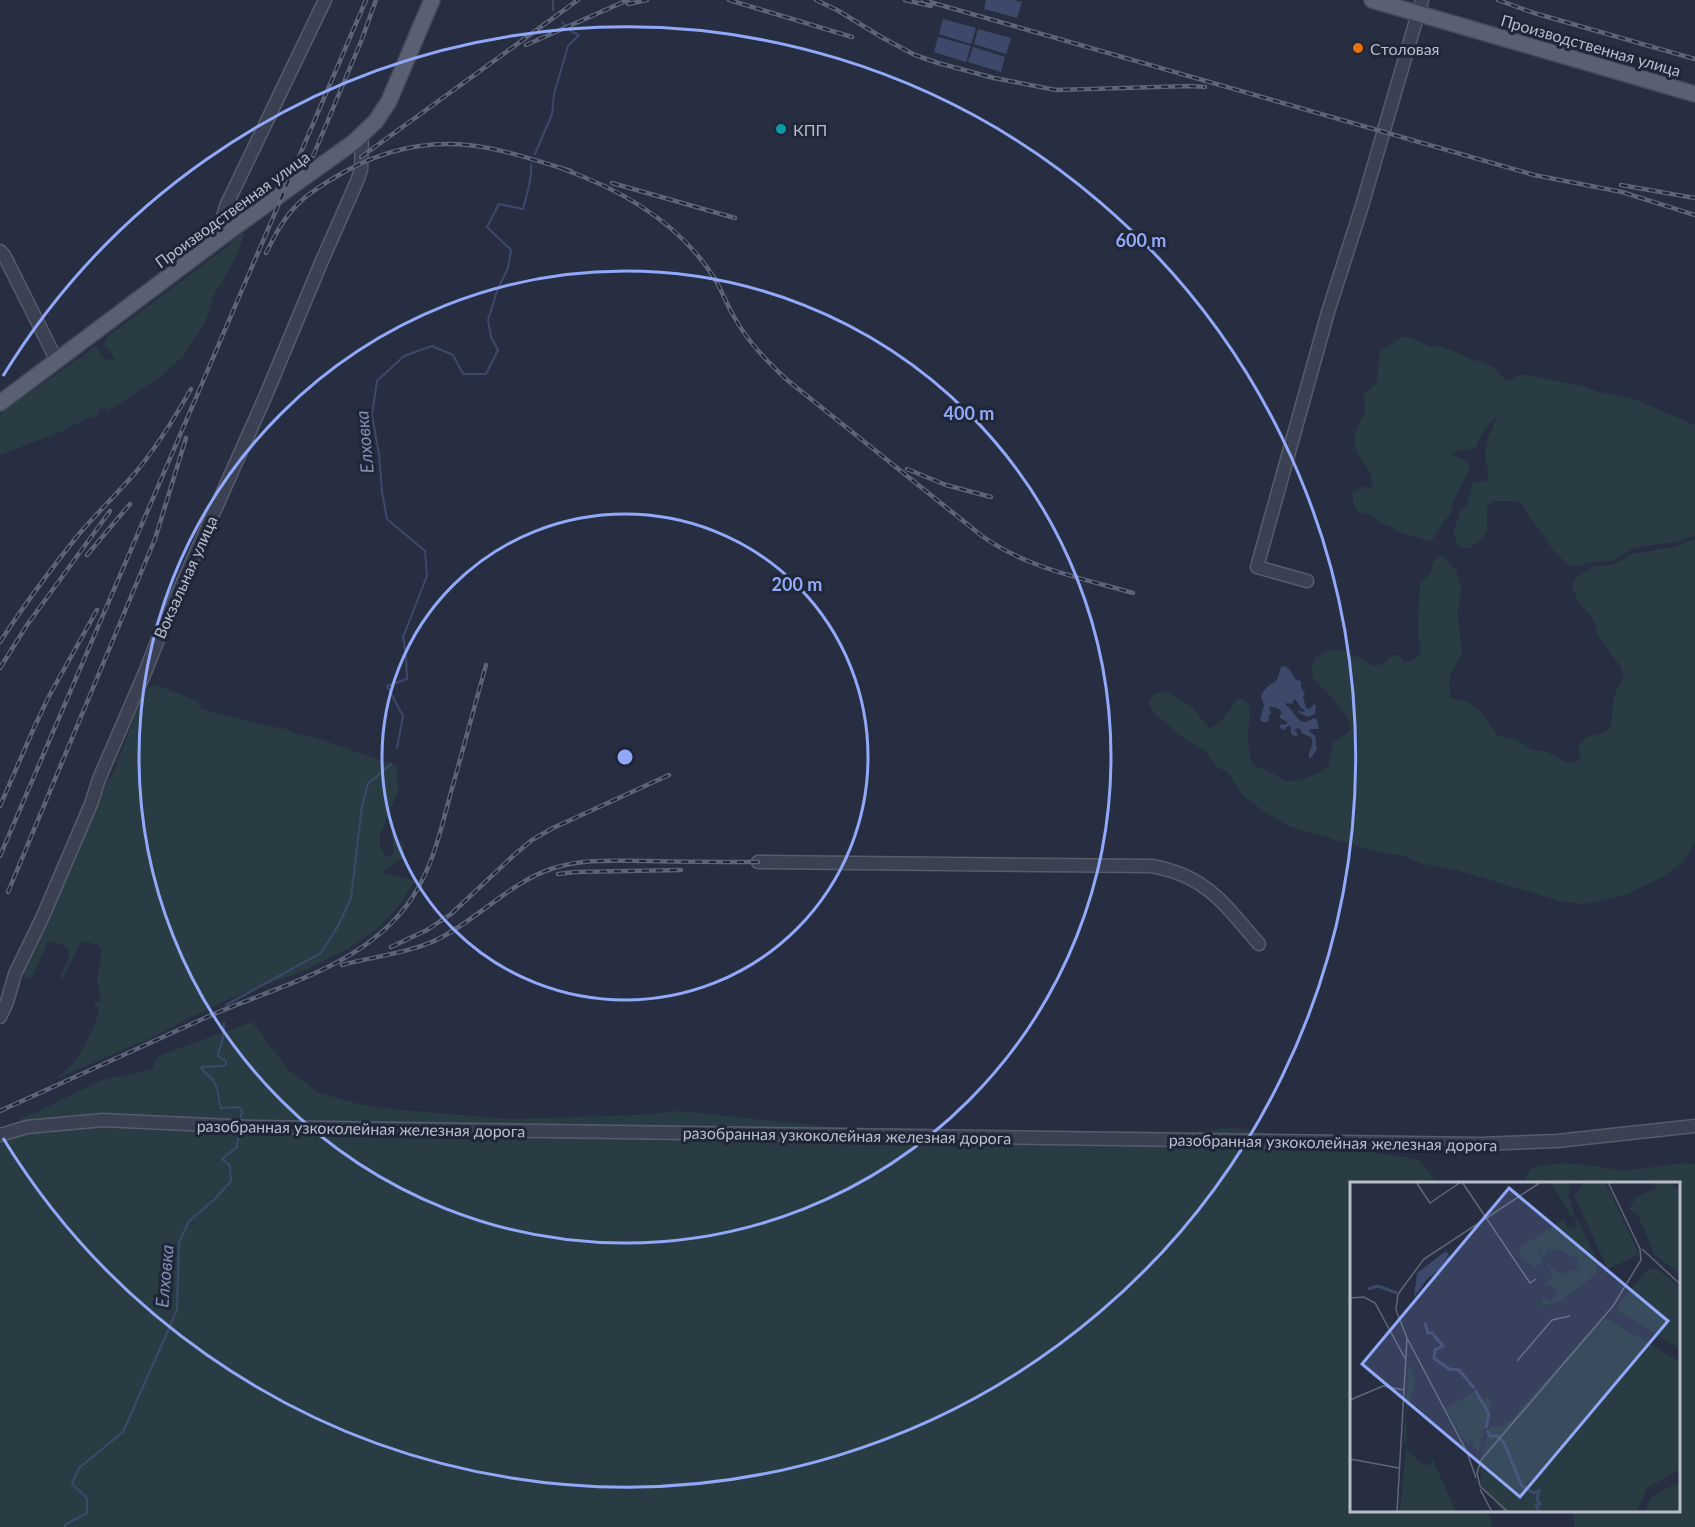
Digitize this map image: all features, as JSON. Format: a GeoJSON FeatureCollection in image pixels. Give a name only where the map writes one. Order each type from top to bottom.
{"type":"FeatureCollection","features":[{"type":"Feature","properties":{"kind":"main road","name":"Производственная улица"},"geometry":{"type":"LineString","coordinates":[[0,403],[232,229],[362,135],[376,121],[389,101],[432,0]]}},
{"type":"Feature","properties":{"kind":"main road","name":"Производственная улица"},"geometry":{"type":"LineString","coordinates":[[1372,0],[1420,7],[1695,94]]}},
{"type":"Feature","properties":{"kind":"street"},"geometry":{"type":"LineString","coordinates":[[232,229],[223,217],[226,206],[325,0]]}},
{"type":"Feature","properties":{"kind":"street"},"geometry":{"type":"LineString","coordinates":[[1307,581],[1257,567],[1328,312],[1361,209],[1420,7]]}},
{"type":"Feature","properties":{"kind":"street","name":"Вокзальная улица"},"geometry":{"type":"LineString","coordinates":[[0,1017],[15,974],[43,916],[91,804],[162,629],[266,395],[358,179],[361,169],[362,135]]}},
{"type":"Feature","properties":{"kind":"street"},"geometry":{"type":"LineString","coordinates":[[0,251],[57,361]]}},
{"type":"Feature","properties":{"kind":"street"},"geometry":{"type":"LineString","coordinates":[[758,862],[1151,866],[1185,875],[1207,887],[1227,906],[1259,944]]}},
{"type":"Feature","properties":{"kind":"street","name":"разобранная узкоколейная железная дорога"},"geometry":{"type":"LineString","coordinates":[[0,1135],[27,1127],[103,1120],[235,1127],[1480,1144],[1581,1139],[1695,1126]]}},
{"type":"Feature","properties":{"kind":"shaded area"},"geometry":{"type":"Polygon","coordinates":[[[242,232],[244,234],[238,252],[222,283],[215,291],[202,327],[184,355],[159,378],[108,411],[106,407],[98,411],[97,416],[0,455],[0,414],[81,358],[93,347],[98,347],[99,353],[105,359],[115,360],[104,345],[107,337],[224,249],[242,232]]]}},
{"type":"Feature","properties":{"kind":"shaded area"},"geometry":{"type":"Polygon","coordinates":[[[1402,337],[1409,337],[1430,347],[1438,346],[1487,364],[1495,368],[1506,381],[1518,375],[1527,375],[1581,386],[1634,399],[1695,425],[1695,536],[1632,549],[1611,561],[1570,566],[1555,553],[1518,501],[1493,501],[1487,507],[1487,530],[1483,538],[1470,548],[1462,548],[1453,533],[1460,512],[1467,505],[1473,482],[1487,481],[1485,452],[1497,415],[1484,430],[1475,448],[1451,454],[1466,460],[1469,470],[1454,500],[1450,514],[1431,542],[1396,531],[1380,523],[1371,515],[1357,511],[1353,503],[1353,493],[1362,487],[1372,487],[1371,474],[1357,452],[1354,441],[1365,410],[1363,396],[1377,379],[1380,350],[1402,337]]]}},
{"type":"Feature","properties":{"kind":"shaded area"},"geometry":{"type":"Polygon","coordinates":[[[1695,539],[1695,842],[1683,861],[1666,875],[1623,896],[1582,904],[1560,901],[1453,869],[1423,864],[1402,855],[1366,849],[1288,826],[1243,796],[1227,771],[1218,768],[1204,750],[1186,740],[1163,721],[1148,703],[1155,693],[1168,692],[1192,707],[1211,728],[1224,718],[1239,698],[1249,707],[1248,741],[1253,764],[1289,781],[1319,773],[1328,767],[1333,743],[1351,730],[1348,718],[1342,709],[1314,679],[1311,668],[1315,658],[1330,650],[1341,650],[1373,666],[1383,664],[1391,656],[1399,655],[1404,662],[1413,660],[1420,654],[1421,647],[1418,638],[1420,584],[1431,572],[1434,561],[1442,555],[1456,570],[1462,589],[1457,612],[1462,654],[1450,675],[1451,698],[1475,706],[1484,715],[1496,734],[1501,737],[1517,739],[1531,749],[1544,751],[1565,761],[1581,760],[1579,750],[1582,741],[1610,729],[1614,696],[1624,675],[1598,636],[1594,620],[1576,597],[1572,584],[1577,577],[1592,567],[1612,565],[1632,554],[1673,547],[1695,539]]]}},
{"type":"Feature","properties":{"kind":"shaded area"},"geometry":{"type":"Polygon","coordinates":[[[154,685],[197,701],[203,709],[314,737],[397,766],[396,776],[399,788],[380,835],[380,843],[385,856],[390,857],[394,854],[392,834],[402,842],[404,847],[401,859],[382,872],[415,881],[387,919],[349,948],[306,970],[229,999],[155,1036],[49,1082],[66,1071],[73,1063],[91,1033],[99,1010],[93,1002],[101,1001],[97,978],[102,950],[99,946],[85,941],[81,942],[63,978],[59,980],[70,954],[59,943],[50,941],[47,943],[32,978],[26,978],[23,973],[39,932],[47,922],[58,892],[69,875],[107,781],[116,769],[145,691],[154,685]]]}},
{"type":"Feature","properties":{"kind":"shaded area"},"geometry":{"type":"Polygon","coordinates":[[[252,1022],[290,1072],[319,1093],[362,1105],[392,1109],[508,1119],[641,1115],[679,1111],[832,1127],[1197,1132],[1231,1127],[1419,1160],[1437,1182],[1350,1182],[1350,1512],[1488,1512],[1492,1527],[0,1527],[0,1142],[21,1119],[103,1080],[153,1069],[155,1061],[161,1055],[252,1022]]]}},
{"type":"Feature","properties":{"kind":"shaded area"},"geometry":{"type":"Polygon","coordinates":[[[1563,1163],[1624,1171],[1684,1163],[1695,1164],[1695,1527],[1575,1527],[1572,1512],[1680,1512],[1680,1182],[1523,1182],[1533,1167],[1563,1163]]]}},
{"type":"Feature","properties":{"kind":"water"},"geometry":{"type":"Polygon","coordinates":[[[986,0],[1022,2],[1017,18],[984,9],[986,0]]]}},
{"type":"Feature","properties":{"kind":"water"},"geometry":{"type":"Polygon","coordinates":[[[943,19],[976,28],[971,44],[939,34],[943,19]]]}},
{"type":"Feature","properties":{"kind":"water"},"geometry":{"type":"Polygon","coordinates":[[[978,29],[1011,38],[1006,54],[974,44],[978,29]]]}},
{"type":"Feature","properties":{"kind":"water"},"geometry":{"type":"Polygon","coordinates":[[[938,37],[971,46],[966,62],[934,52],[938,37]]]}},
{"type":"Feature","properties":{"kind":"water"},"geometry":{"type":"Polygon","coordinates":[[[973,47],[1005,57],[1001,72],[968,62],[973,47]]]}},
{"type":"Feature","properties":{"kind":"water"},"geometry":{"type":"Polygon","coordinates":[[[1284,666],[1290,670],[1296,680],[1301,681],[1306,708],[1310,709],[1314,704],[1316,706],[1315,714],[1308,717],[1299,713],[1297,710],[1303,712],[1305,710],[1295,699],[1292,704],[1286,703],[1301,721],[1305,722],[1314,718],[1317,720],[1319,729],[1309,731],[1315,736],[1317,749],[1311,758],[1309,755],[1311,737],[1301,733],[1298,728],[1294,730],[1298,734],[1297,737],[1291,734],[1289,725],[1284,730],[1280,728],[1280,725],[1287,724],[1287,722],[1279,717],[1282,713],[1278,709],[1269,707],[1271,713],[1268,716],[1268,722],[1260,720],[1264,705],[1261,697],[1263,692],[1277,680],[1281,667],[1284,666]]]}},
{"type":"Feature","properties":{"kind":"waterway","name":"Елховка"},"geometry":{"type":"LineString","coordinates":[[553,0],[553,10]]}},
{"type":"Feature","properties":{"kind":"waterway","name":"Елховка"},"geometry":{"type":"LineString","coordinates":[[535,154],[552,114],[554,94],[568,46],[579,35],[569,30],[562,22]]}},
{"type":"Feature","properties":{"kind":"waterway","name":"Елховка"},"geometry":{"type":"LineString","coordinates":[[397,748],[403,716],[387,686],[407,679],[403,637],[427,576],[425,551],[387,519],[372,415],[377,381],[404,356],[432,346],[453,355],[463,374],[486,374],[498,350],[491,337],[488,320],[497,291],[508,268],[511,250],[487,227],[499,204],[523,209],[530,180],[531,164]]}},
{"type":"Feature","properties":{"kind":"waterway","name":"Елховка"},"geometry":{"type":"LineString","coordinates":[[226,1005],[321,953],[338,926],[351,898],[362,806],[368,784],[391,764]]}},
{"type":"Feature","properties":{"kind":"waterway","name":"Елховка"},"geometry":{"type":"LineString","coordinates":[[224,1023],[218,1056],[226,1061],[226,1064],[201,1067],[216,1085],[221,1108],[240,1108],[242,1112],[240,1121]]}},
{"type":"Feature","properties":{"kind":"waterway","name":"Елховка"},"geometry":{"type":"LineString","coordinates":[[66,1527],[65,1525],[87,1513],[87,1498],[72,1484],[79,1468],[123,1432],[177,1310],[179,1242],[189,1221],[214,1200],[231,1181],[230,1166],[222,1159],[237,1147],[241,1130]]}},
{"type":"Feature","properties":{"kind":"railway"},"geometry":{"type":"LineString","coordinates":[[0,856],[366,0]]}},
{"type":"Feature","properties":{"kind":"railway"},"geometry":{"type":"LineString","coordinates":[[313,156],[376,0]]}},
{"type":"Feature","properties":{"kind":"railway"},"geometry":{"type":"LineString","coordinates":[[361,157],[578,0]]}},
{"type":"Feature","properties":{"kind":"railway"},"geometry":{"type":"LineString","coordinates":[[526,45],[628,0]]}},
{"type":"Feature","properties":{"kind":"railway"},"geometry":{"type":"LineString","coordinates":[[628,4],[647,0]]}},
{"type":"Feature","properties":{"kind":"railway"},"geometry":{"type":"LineString","coordinates":[[729,0],[852,37]]}},
{"type":"Feature","properties":{"kind":"railway"},"geometry":{"type":"LineString","coordinates":[[816,0],[915,55],[994,78],[1056,90],[1205,87]]}},
{"type":"Feature","properties":{"kind":"railway"},"geometry":{"type":"LineString","coordinates":[[905,0],[931,6]]}},
{"type":"Feature","properties":{"kind":"railway"},"geometry":{"type":"LineString","coordinates":[[923,0],[1534,175],[1622,192],[1695,215]]}},
{"type":"Feature","properties":{"kind":"railway"},"geometry":{"type":"LineString","coordinates":[[1498,0],[1534,13],[1695,59]]}},
{"type":"Feature","properties":{"kind":"railway"},"geometry":{"type":"LineString","coordinates":[[266,253],[284,220],[307,196],[348,170],[398,150],[432,145],[468,145],[507,152],[571,171]]}},
{"type":"Feature","properties":{"kind":"railway"},"geometry":{"type":"LineString","coordinates":[[563,169],[627,198],[666,224],[699,257],[716,281],[741,328],[786,379],[982,536],[999,547],[1036,564],[1133,593]]}},
{"type":"Feature","properties":{"kind":"railway"},"geometry":{"type":"LineString","coordinates":[[612,183],[735,218]]}},
{"type":"Feature","properties":{"kind":"railway"},"geometry":{"type":"LineString","coordinates":[[1621,185],[1695,198]]}},
{"type":"Feature","properties":{"kind":"railway"},"geometry":{"type":"LineString","coordinates":[[0,642],[38,587],[79,534],[151,453],[191,389]]}},
{"type":"Feature","properties":{"kind":"railway"},"geometry":{"type":"LineString","coordinates":[[8,892],[155,539],[186,438]]}},
{"type":"Feature","properties":{"kind":"railway"},"geometry":{"type":"LineString","coordinates":[[907,469],[946,485],[991,497]]}},
{"type":"Feature","properties":{"kind":"railway"},"geometry":{"type":"LineString","coordinates":[[87,555],[130,504]]}},
{"type":"Feature","properties":{"kind":"railway"},"geometry":{"type":"LineString","coordinates":[[0,668],[27,625],[110,511]]}},
{"type":"Feature","properties":{"kind":"railway"},"geometry":{"type":"LineString","coordinates":[[0,806],[48,698],[97,610]]}},
{"type":"Feature","properties":{"kind":"railway"},"geometry":{"type":"LineString","coordinates":[[0,1111],[207,1017],[319,971],[371,941],[393,921],[412,898],[431,860],[486,665]]}},
{"type":"Feature","properties":{"kind":"railway"},"geometry":{"type":"LineString","coordinates":[[391,947],[427,930],[451,914],[532,840],[553,828],[669,775]]}},
{"type":"Feature","properties":{"kind":"railway"},"geometry":{"type":"LineString","coordinates":[[342,965],[406,951],[431,942],[456,929],[524,881],[565,865],[601,861],[758,862]]}},
{"type":"Feature","properties":{"kind":"railway"},"geometry":{"type":"LineString","coordinates":[[558,874],[681,870]]}},
{"type":"Feature","properties":{"kind":"place","name":"Cтоловая"},"geometry":{"type":"Point","coordinates":[1358,48]}},
{"type":"Feature","properties":{"kind":"place","name":"КПП"},"geometry":{"type":"Point","coordinates":[781,129]}}]}
